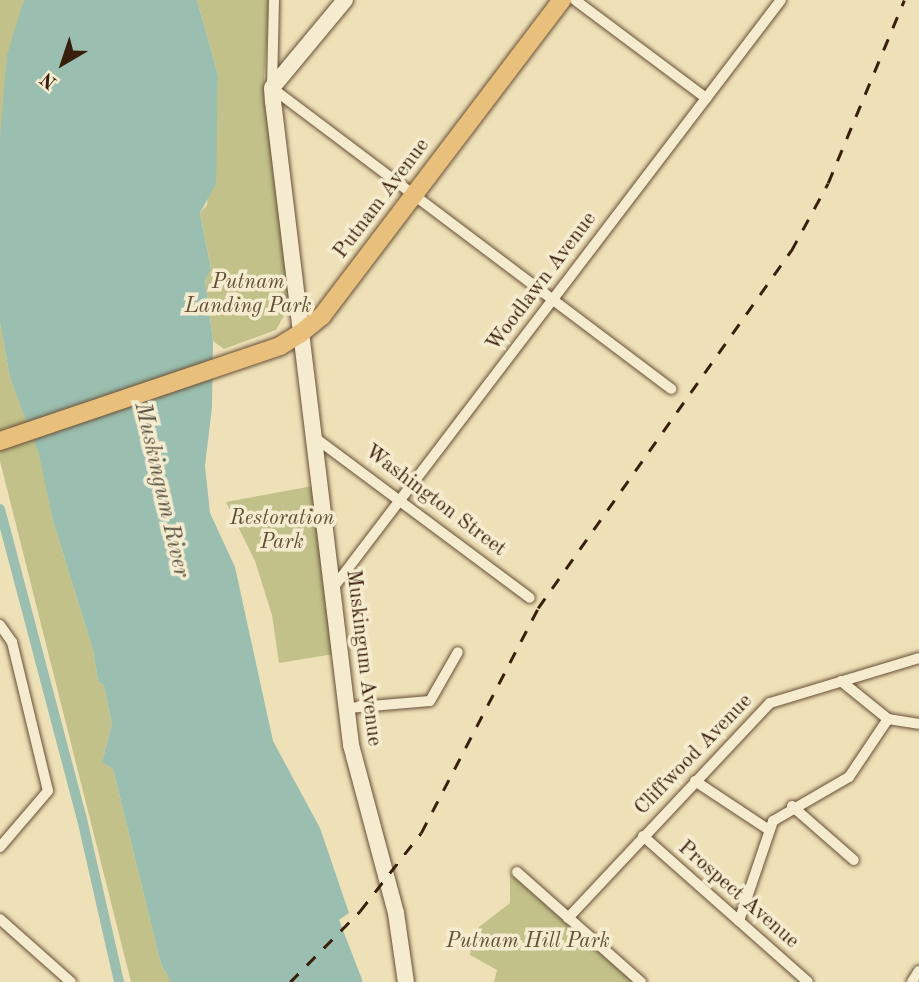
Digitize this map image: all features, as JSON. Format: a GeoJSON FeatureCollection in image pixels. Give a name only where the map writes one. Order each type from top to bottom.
{"type":"FeatureCollection","features":[{"type":"Feature","properties":{"kind":"main road","name":"Putnam Avenue"},"geometry":{"type":"LineString","coordinates":[[0,441],[259,353],[301,333],[322,316],[562,0]]}},
{"type":"Feature","properties":{"kind":"street","name":"Muskingum Avenue"},"geometry":{"type":"LineString","coordinates":[[274,0],[272,88],[348,708],[357,774],[396,914],[406,982]]}},
{"type":"Feature","properties":{"kind":"street"},"geometry":{"type":"LineString","coordinates":[[345,0],[272,88],[415,193],[671,389]]}},
{"type":"Feature","properties":{"kind":"street"},"geometry":{"type":"LineString","coordinates":[[575,0],[706,98]]}},
{"type":"Feature","properties":{"kind":"street","name":"Woodlawn Avenue"},"geometry":{"type":"LineString","coordinates":[[333,588],[781,0]]}},
{"type":"Feature","properties":{"kind":"street","name":"Washington Street"},"geometry":{"type":"LineString","coordinates":[[314,437],[530,598]]}},
{"type":"Feature","properties":{"kind":"street"},"geometry":{"type":"LineString","coordinates":[[0,625],[12,642],[48,791],[0,847]]}},
{"type":"Feature","properties":{"kind":"street"},"geometry":{"type":"LineString","coordinates":[[348,708],[430,701],[458,652]]}},
{"type":"Feature","properties":{"kind":"street","name":"Cliffwood Avenue"},"geometry":{"type":"LineString","coordinates":[[568,918],[770,703],[919,658]]}},
{"type":"Feature","properties":{"kind":"street"},"geometry":{"type":"LineString","coordinates":[[841,681],[888,719],[919,724]]}},
{"type":"Feature","properties":{"kind":"street"},"geometry":{"type":"LineString","coordinates":[[739,921],[769,830],[792,806],[849,776],[888,719]]}},
{"type":"Feature","properties":{"kind":"street"},"geometry":{"type":"LineString","coordinates":[[695,781],[769,830]]}},
{"type":"Feature","properties":{"kind":"street"},"geometry":{"type":"LineString","coordinates":[[792,806],[855,860]]}},
{"type":"Feature","properties":{"kind":"street","name":"Prospect Avenue"},"geometry":{"type":"LineString","coordinates":[[643,836],[808,982]]}},
{"type":"Feature","properties":{"kind":"street"},"geometry":{"type":"LineString","coordinates":[[517,872],[641,982]]}},
{"type":"Feature","properties":{"kind":"street"},"geometry":{"type":"LineString","coordinates":[[0,919],[71,982]]}},
{"type":"Feature","properties":{"kind":"street"},"geometry":{"type":"LineString","coordinates":[[912,982],[919,971]]}},
{"type":"Feature","properties":{"kind":"green space"},"geometry":{"type":"Polygon","coordinates":[[[0,0],[24,0],[0,137],[0,0]]]}},
{"type":"Feature","properties":{"kind":"green space","name":"Putnam Landing Park"},"geometry":{"type":"Polygon","coordinates":[[[197,0],[270,0],[264,78],[292,310],[287,310],[276,330],[224,349],[213,341],[205,279],[211,268],[200,213],[207,205],[218,75],[197,0]]]}},
{"type":"Feature","properties":{"kind":"green space"},"geometry":{"type":"Polygon","coordinates":[[[0,322],[10,378],[40,455],[53,521],[93,650],[98,681],[104,686],[112,724],[102,762],[113,769],[161,964],[171,982],[131,982],[0,461],[0,322]]]}},
{"type":"Feature","properties":{"kind":"green space","name":"Restoration Park"},"geometry":{"type":"Polygon","coordinates":[[[313,486],[334,654],[279,663],[272,615],[255,561],[226,502],[313,486]]]}},
{"type":"Feature","properties":{"kind":"green space","name":"Putnam Hill Park"},"geometry":{"type":"Polygon","coordinates":[[[510,874],[633,982],[494,982],[497,970],[470,955],[479,927],[510,903],[510,874]]]}},
{"type":"Feature","properties":{"kind":"water"},"geometry":{"type":"Polygon","coordinates":[[[24,0],[197,0],[218,75],[216,184],[200,213],[211,269],[205,280],[213,341],[212,407],[205,466],[210,513],[235,567],[273,741],[320,828],[349,913],[339,920],[363,982],[171,982],[161,964],[113,769],[102,762],[112,724],[104,686],[98,681],[93,650],[53,521],[39,454],[10,378],[0,322],[0,137],[7,55],[24,0]]]}},
{"type":"Feature","properties":{"kind":"waterway","name":"Muskingum River"},"geometry":{"type":"LineString","coordinates":[[0,509],[82,819],[119,982]]}},
{"type":"Feature","properties":{"kind":"railway"},"geometry":{"type":"LineString","coordinates":[[290,982],[360,911],[421,833],[538,608],[791,251],[828,183],[904,0]]}}]}
